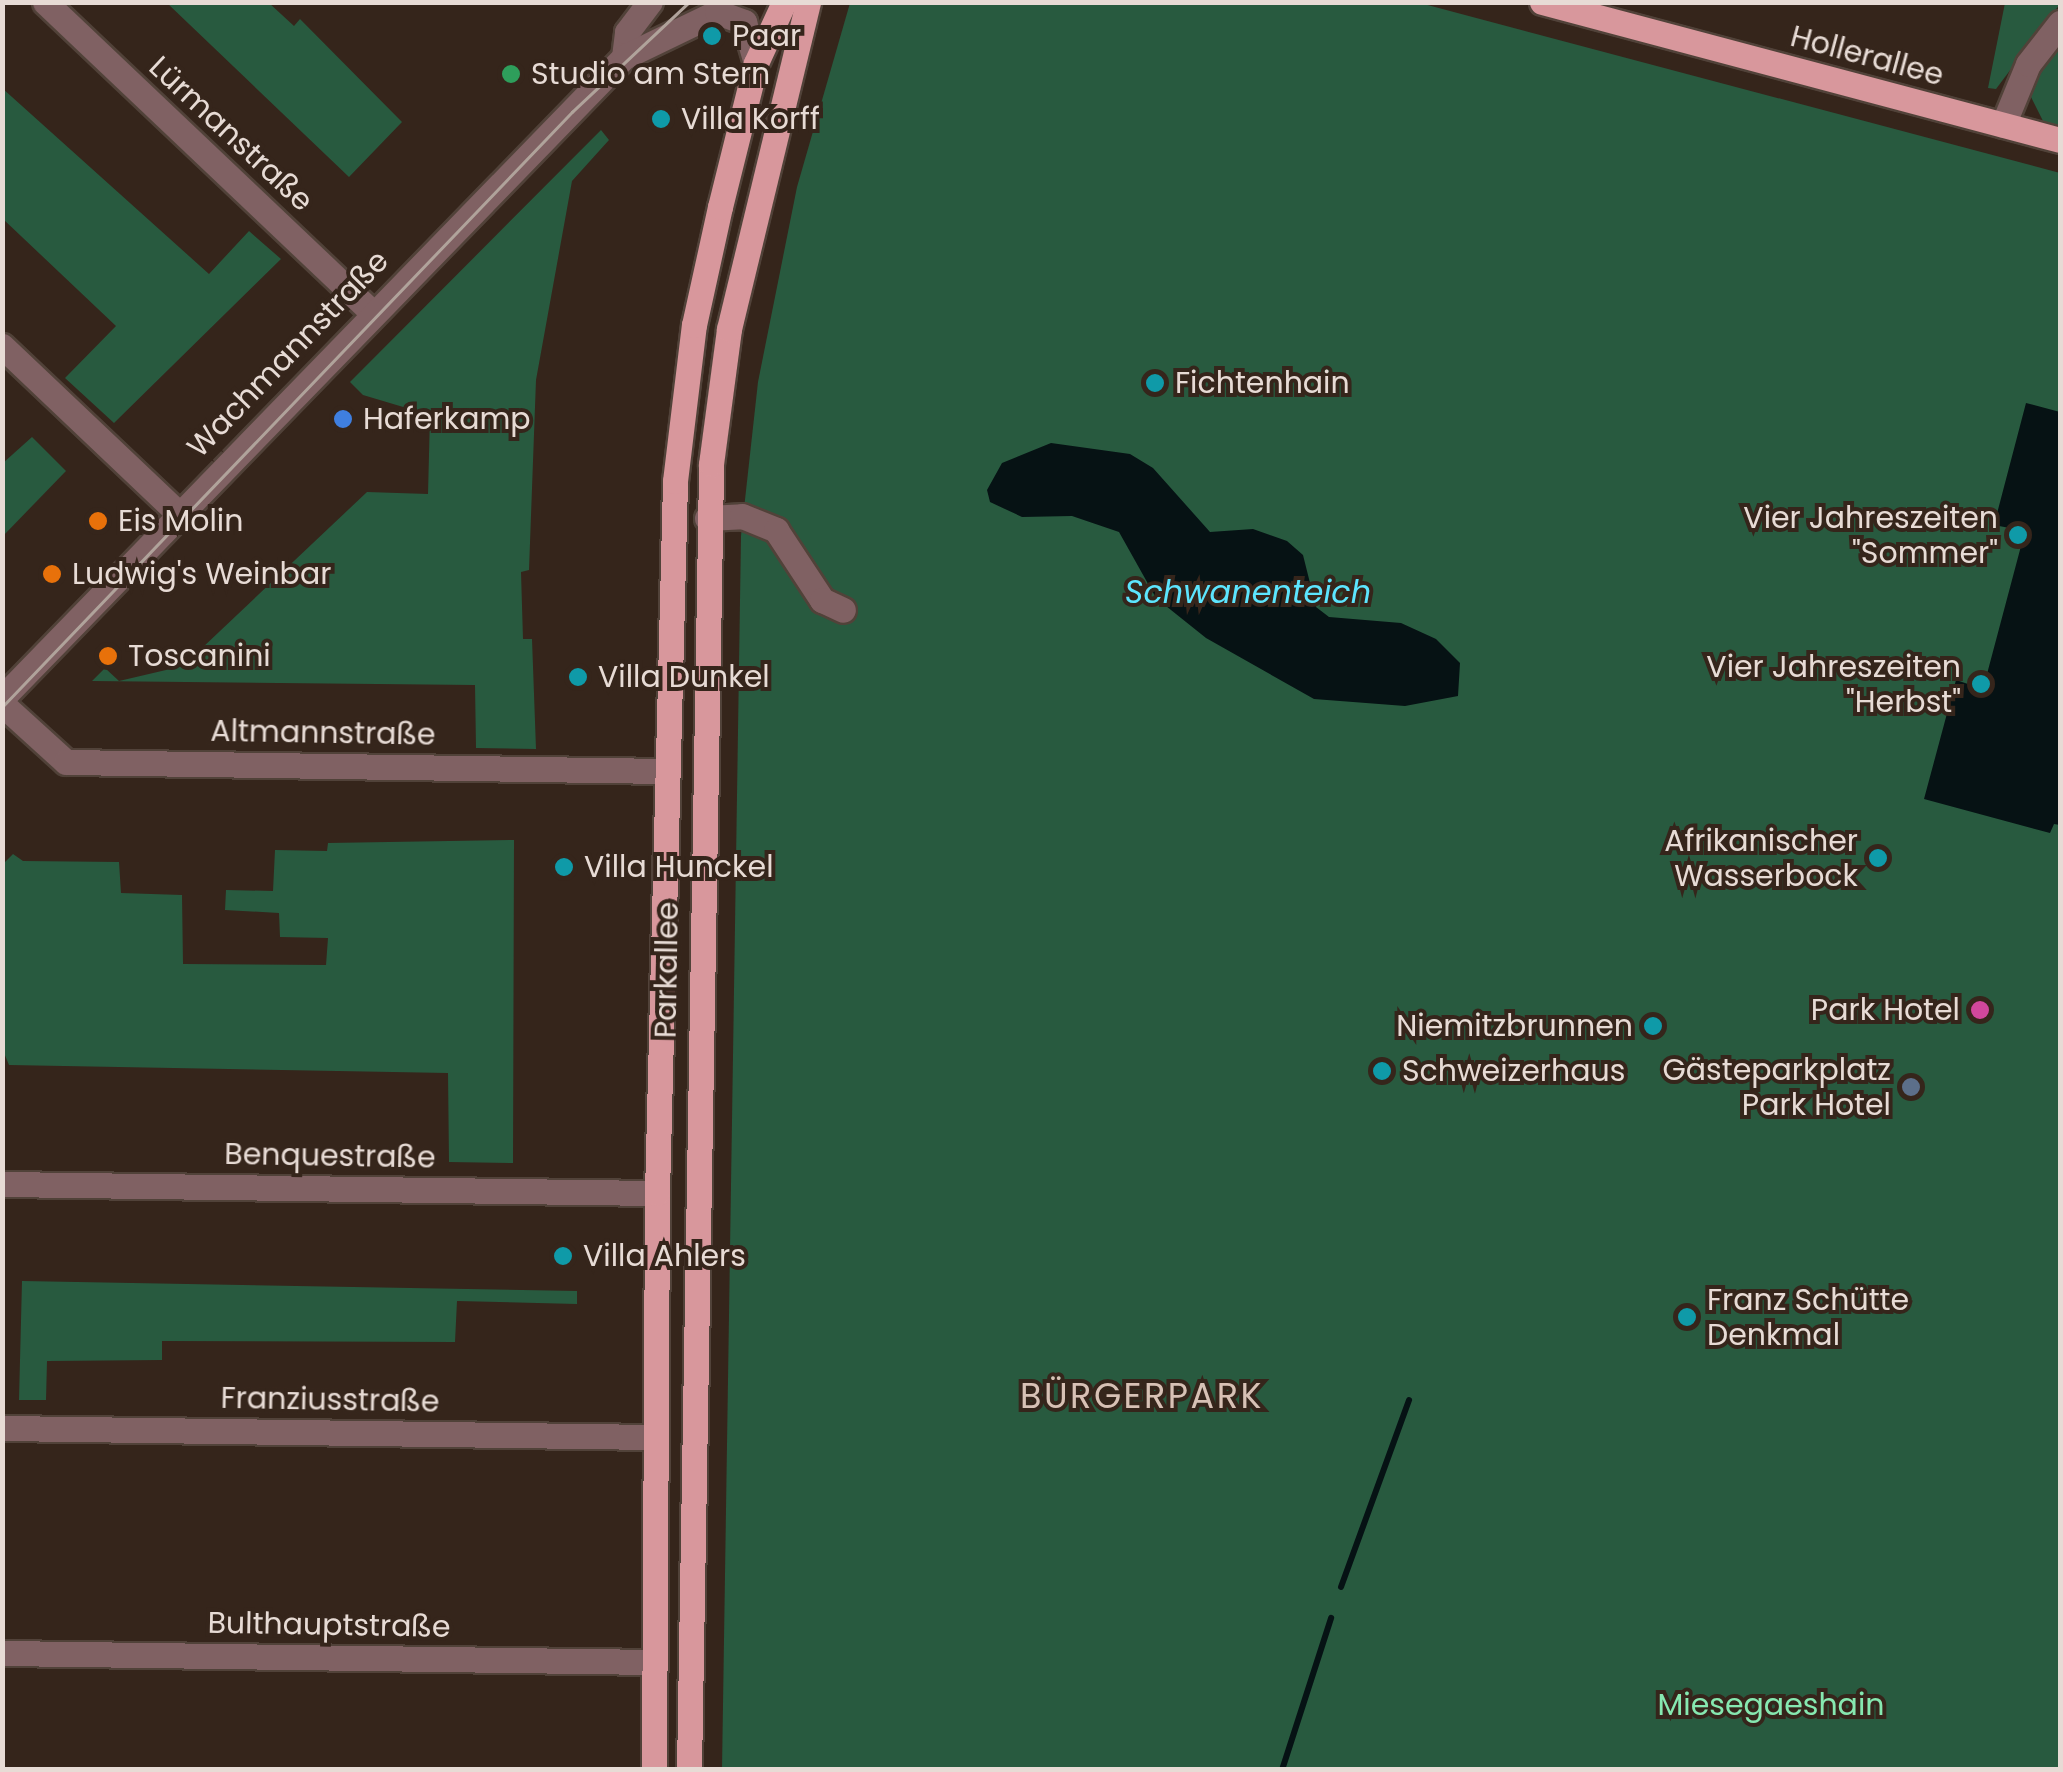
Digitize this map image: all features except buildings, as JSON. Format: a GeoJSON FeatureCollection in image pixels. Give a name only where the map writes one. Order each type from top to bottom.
{"type":"FeatureCollection","features":[{"type":"Feature","properties":{"kind":"main road","name":"Parkallee"},"geometry":{"type":"LineString","coordinates":[[654,1770],[656,1192],[665,770],[683,397],[756,63],[784,2]]}},
{"type":"Feature","properties":{"kind":"main road","name":"Hollerallee"},"geometry":{"type":"LineString","coordinates":[[1542,2],[2060,140]]}},
{"type":"Feature","properties":{"kind":"main road","name":"Parkallee"},"geometry":{"type":"LineString","coordinates":[[689,1770],[708,518],[729,329],[808,3]]}},
{"type":"Feature","properties":{"kind":"street","name":"Lürmanstraße"},"geometry":{"type":"LineString","coordinates":[[45,2],[372,312]]}},
{"type":"Feature","properties":{"kind":"street","name":"Wachmannstraße"},"geometry":{"type":"LineString","coordinates":[[624,58],[627,32],[650,2]]}},
{"type":"Feature","properties":{"kind":"street","name":"Wachmannstraße"},"geometry":{"type":"LineString","coordinates":[[2,701],[372,312],[624,58],[699,16],[732,13],[744,22],[756,63]]}},
{"type":"Feature","properties":{"kind":"street"},"geometry":{"type":"LineString","coordinates":[[2003,125],[2028,64],[2060,23]]}},
{"type":"Feature","properties":{"kind":"street"},"geometry":{"type":"LineString","coordinates":[[2,346],[180,514]]}},
{"type":"Feature","properties":{"kind":"street"},"geometry":{"type":"LineString","coordinates":[[708,518],[742,516],[776,530],[822,600],[843,610]]}},
{"type":"Feature","properties":{"kind":"street","name":"Altmannstraße"},"geometry":{"type":"LineString","coordinates":[[2,701],[66,762],[665,770]]}},
{"type":"Feature","properties":{"kind":"street","name":"Benquestraße"},"geometry":{"type":"LineString","coordinates":[[2,1184],[656,1192]]}},
{"type":"Feature","properties":{"kind":"street","name":"Franziusstraße"},"geometry":{"type":"LineString","coordinates":[[2,1428],[656,1437]]}},
{"type":"Feature","properties":{"kind":"street","name":"Bulthauptstraße"},"geometry":{"type":"LineString","coordinates":[[2,1653],[654,1662]]}},
{"type":"Feature","properties":{"kind":"green space"},"geometry":{"type":"Polygon","coordinates":[[[167,3],[269,3],[294,26],[300,19],[402,122],[349,177],[167,3]]]}},
{"type":"Feature","properties":{"kind":"green space","name":"Miesegaeshain"},"geometry":{"type":"Polygon","coordinates":[[[850,3],[1420,3],[2060,173],[2060,1769],[722,1770],[741,536],[758,382],[797,187],[850,3]]]}},
{"type":"Feature","properties":{"kind":"green space"},"geometry":{"type":"Polygon","coordinates":[[[2005,3],[2060,4],[1996,89],[1988,88],[2005,3]]]}},
{"type":"Feature","properties":{"kind":"green space"},"geometry":{"type":"Polygon","coordinates":[[[2060,38],[2060,127],[2044,123],[2029,93],[2060,38]]]}},
{"type":"Feature","properties":{"kind":"green space"},"geometry":{"type":"Polygon","coordinates":[[[2,88],[209,274],[249,231],[281,259],[114,423],[65,378],[116,326],[3,219],[2,88]]]}},
{"type":"Feature","properties":{"kind":"green space"},"geometry":{"type":"Polygon","coordinates":[[[601,130],[609,140],[572,181],[536,380],[529,570],[521,572],[523,639],[532,639],[536,749],[476,748],[475,685],[92,681],[105,668],[119,681],[183,666],[367,492],[428,494],[430,415],[363,395],[350,382],[601,130]]]}},
{"type":"Feature","properties":{"kind":"green space"},"geometry":{"type":"Polygon","coordinates":[[[32,437],[66,471],[3,536],[3,463],[32,437]]]}},
{"type":"Feature","properties":{"kind":"green space"},"geometry":{"type":"Polygon","coordinates":[[[514,840],[513,1163],[449,1162],[448,1073],[9,1065],[2,1048],[2,865],[13,854],[23,861],[119,862],[121,893],[182,895],[183,964],[326,965],[328,938],[280,937],[279,913],[225,910],[226,890],[273,891],[275,850],[327,851],[328,843],[514,840]]]}},
{"type":"Feature","properties":{"kind":"green space"},"geometry":{"type":"Polygon","coordinates":[[[22,1281],[577,1291],[577,1304],[457,1301],[455,1342],[162,1341],[162,1360],[47,1361],[46,1400],[19,1400],[22,1281]]]}},
{"type":"Feature","properties":{"kind":"water"},"geometry":{"type":"Polygon","coordinates":[[[2026,403],[2060,412],[2060,825],[2054,824],[2050,833],[1924,799],[1956,680],[1983,689],[2025,531],[1994,525],[2026,403]]]}},
{"type":"Feature","properties":{"kind":"water","name":"Schwanenteich"},"geometry":{"type":"Polygon","coordinates":[[[1051,443],[1130,454],[1153,468],[1210,532],[1253,529],[1287,541],[1303,555],[1316,607],[1329,617],[1401,623],[1436,639],[1460,663],[1458,696],[1405,706],[1314,699],[1206,638],[1156,598],[1119,532],[1072,516],[1022,517],[990,502],[987,490],[1002,463],[1051,443]]]}},
{"type":"Feature","properties":{"kind":"waterway"},"geometry":{"type":"LineString","coordinates":[[1341,1587],[1409,1400]]}},
{"type":"Feature","properties":{"kind":"waterway"},"geometry":{"type":"LineString","coordinates":[[1282,1770],[1331,1618]]}},
{"type":"Feature","properties":{"kind":"tram line"},"geometry":{"type":"LineString","coordinates":[[2,707],[572,112],[689,2]]}},
{"type":"Feature","properties":{"kind":"place","name":"Paar"},"geometry":{"type":"Point","coordinates":[712,36]}},
{"type":"Feature","properties":{"kind":"place","name":"Studio am Stern"},"geometry":{"type":"Point","coordinates":[511,74]}},
{"type":"Feature","properties":{"kind":"place","name":"Villa Korff"},"geometry":{"type":"Point","coordinates":[661,119]}},
{"type":"Feature","properties":{"kind":"place","name":"Fichtenhain"},"geometry":{"type":"Point","coordinates":[1155,383]}},
{"type":"Feature","properties":{"kind":"place","name":"Haferkamp"},"geometry":{"type":"Point","coordinates":[343,419]}},
{"type":"Feature","properties":{"kind":"place","name":"Eis Molin"},"geometry":{"type":"Point","coordinates":[98,521]}},
{"type":"Feature","properties":{"kind":"place","name":"Vier Jahreszeiten \"Sommer\""},"geometry":{"type":"Point","coordinates":[2018,535]}},
{"type":"Feature","properties":{"kind":"place","name":"Ludwig's Weinbar"},"geometry":{"type":"Point","coordinates":[52,574]}},
{"type":"Feature","properties":{"kind":"place","name":"Toscanini"},"geometry":{"type":"Point","coordinates":[108,656]}},
{"type":"Feature","properties":{"kind":"place","name":"Villa Dunkel"},"geometry":{"type":"Point","coordinates":[578,677]}},
{"type":"Feature","properties":{"kind":"place","name":"Vier Jahreszeiten \"Herbst\""},"geometry":{"type":"Point","coordinates":[1981,684]}},
{"type":"Feature","properties":{"kind":"place","name":"Afrikanischer Wasserbock"},"geometry":{"type":"Point","coordinates":[1878,858]}},
{"type":"Feature","properties":{"kind":"place","name":"Villa Hunckel"},"geometry":{"type":"Point","coordinates":[564,867]}},
{"type":"Feature","properties":{"kind":"place","name":"Park Hotel"},"geometry":{"type":"Point","coordinates":[1980,1010]}},
{"type":"Feature","properties":{"kind":"place","name":"Niemitzbrunnen"},"geometry":{"type":"Point","coordinates":[1653,1026]}},
{"type":"Feature","properties":{"kind":"place","name":"Schweizerhaus"},"geometry":{"type":"Point","coordinates":[1382,1071]}},
{"type":"Feature","properties":{"kind":"place","name":"Gästeparkplatz Park Hotel"},"geometry":{"type":"Point","coordinates":[1911,1087]}},
{"type":"Feature","properties":{"kind":"place","name":"Villa Ahlers"},"geometry":{"type":"Point","coordinates":[563,1256]}},
{"type":"Feature","properties":{"kind":"place","name":"Franz Schütte Denkmal"},"geometry":{"type":"Point","coordinates":[1687,1317]}},
{"type":"Feature","properties":{"kind":"district","name":"BÜRGERPARK"},"geometry":{"type":"Point","coordinates":[1142,1396]}}]}
